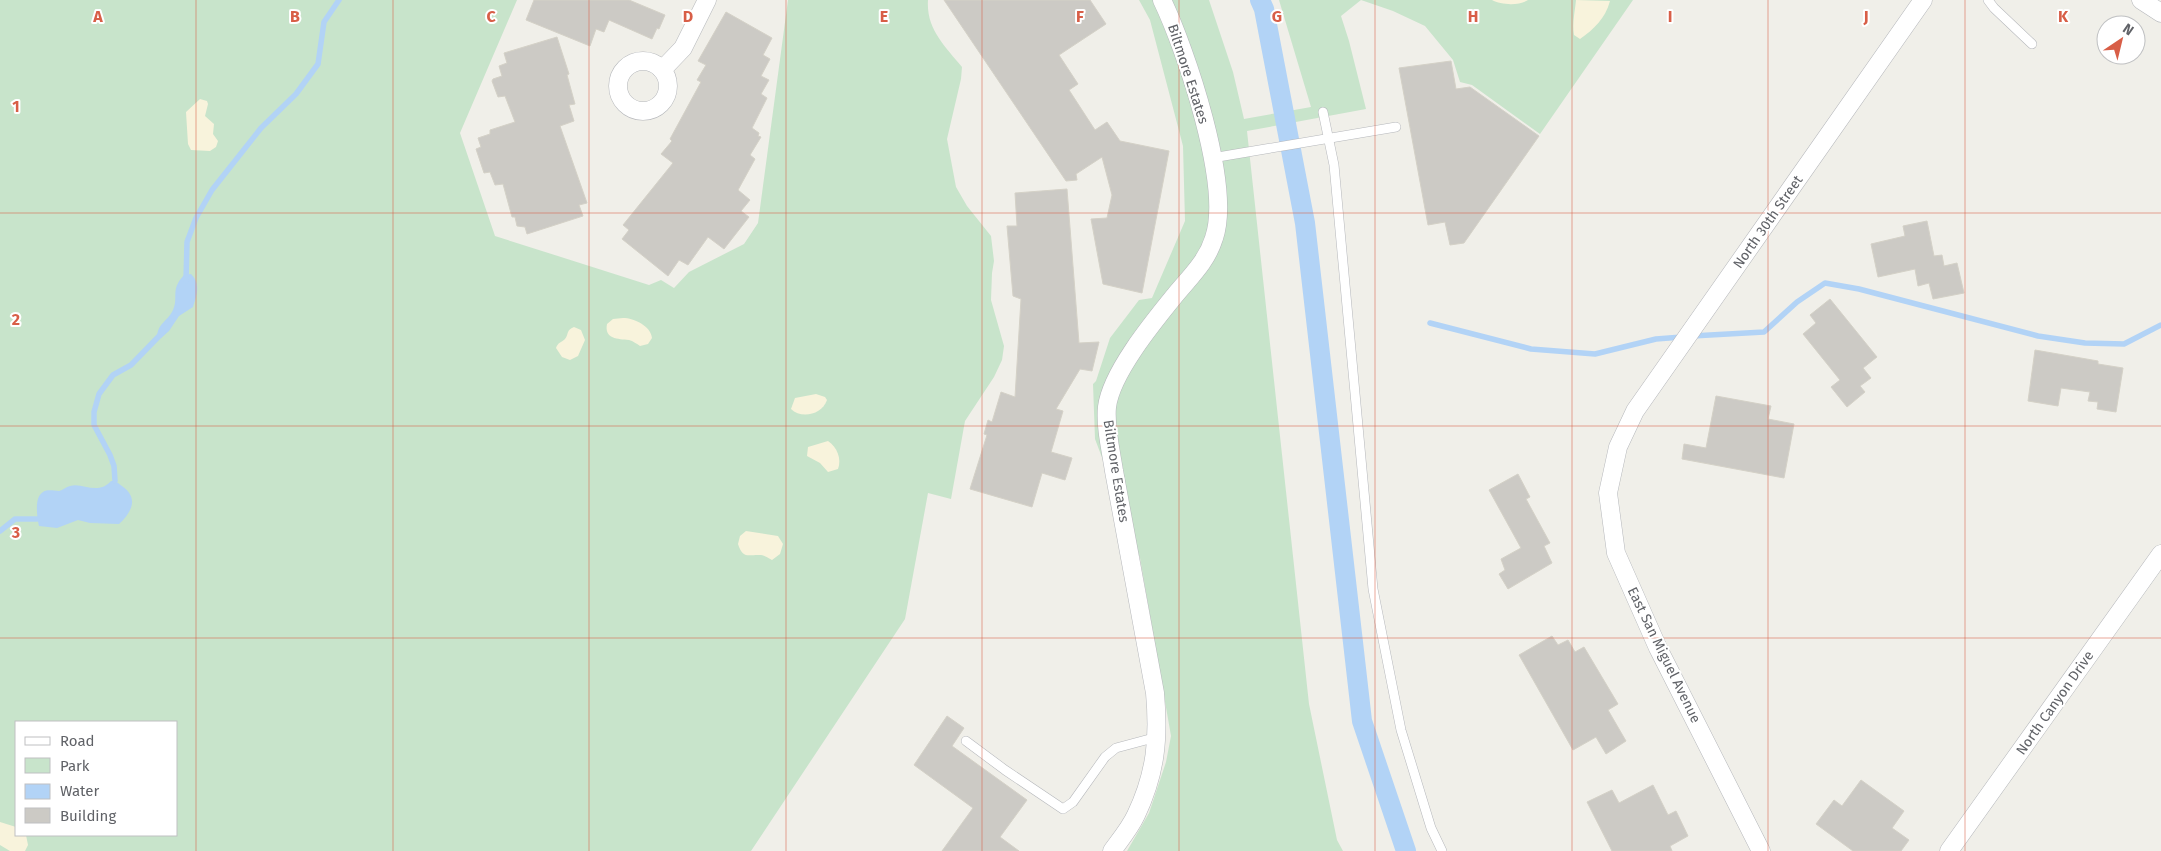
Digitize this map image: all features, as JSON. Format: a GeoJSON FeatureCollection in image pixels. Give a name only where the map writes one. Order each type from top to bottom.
{"type":"FeatureCollection","features":[{"type":"Feature","properties":{"kind":"street"},"geometry":{"type":"LineString","coordinates":[[662,70],[683,48],[707,0]]}},
{"type":"Feature","properties":{"kind":"street","name":"Biltmore Estates"},"geometry":{"type":"LineString","coordinates":[[1112,851],[1136,816],[1148,784],[1158,737],[1155,693],[1114,471],[1107,409],[1108,401],[1123,366],[1146,333],[1203,262],[1216,231],[1219,205],[1212,158],[1198,100],[1179,42],[1162,0]]}},
{"type":"Feature","properties":{"kind":"street","name":"North 30th Street"},"geometry":{"type":"LineString","coordinates":[[1618,447],[1635,411],[1924,0]]}},
{"type":"Feature","properties":{"kind":"street"},"geometry":{"type":"LineString","coordinates":[[2141,0],[2161,13]]}},
{"type":"Feature","properties":{"kind":"street","name":"East San Miguel Avenue"},"geometry":{"type":"LineString","coordinates":[[1618,447],[1608,493],[1616,553],[1658,648],[1761,851]]}},
{"type":"Feature","properties":{"kind":"street","name":"North Canyon Drive"},"geometry":{"type":"LineString","coordinates":[[1949,851],[2161,554]]}},
{"type":"Feature","properties":{"kind":"lane"},"geometry":{"type":"LineString","coordinates":[[1988,0],[2032,44]]}},
{"type":"Feature","properties":{"kind":"lane"},"geometry":{"type":"LineString","coordinates":[[1323,112],[1334,165],[1373,589],[1401,730],[1431,828],[1442,851]]}},
{"type":"Feature","properties":{"kind":"lane"},"geometry":{"type":"LineString","coordinates":[[1212,158],[1396,127]]}},
{"type":"Feature","properties":{"kind":"lane"},"geometry":{"type":"LineString","coordinates":[[966,741],[1063,809],[1073,802],[1106,757],[1116,748],[1158,737]]}},
{"type":"Feature","properties":{"kind":"green space"},"geometry":{"type":"Polygon","coordinates":[[[0,0],[517,0],[460,133],[495,236],[649,285],[661,280],[674,288],[689,272],[744,244],[758,223],[788,0],[928,0],[928,10],[933,28],[943,44],[962,67],[947,139],[956,187],[967,206],[991,236],[994,261],[991,300],[1004,346],[1002,360],[994,377],[965,421],[951,499],[928,493],[905,619],[751,851],[0,851],[0,0]]]}},
{"type":"Feature","properties":{"kind":"green space"},"geometry":{"type":"Polygon","coordinates":[[[1139,0],[1209,0],[1233,72],[1244,119],[1311,107],[1279,0],[1361,0],[1341,16],[1366,109],[1247,131],[1309,704],[1337,840],[1343,851],[1127,851],[1149,813],[1166,762],[1171,736],[1140,558],[1095,439],[1093,384],[1096,381],[1110,338],[1139,300],[1152,298],[1185,221],[1183,146],[1150,20],[1139,0]]]}},
{"type":"Feature","properties":{"kind":"green space"},"geometry":{"type":"Polygon","coordinates":[[[1361,0],[1633,0],[1540,134],[1472,85],[1460,82],[1453,60],[1425,26],[1393,11],[1361,0]]]}},
{"type":"Feature","properties":{"kind":"sand"},"geometry":{"type":"Polygon","coordinates":[[[1492,0],[1528,0],[1510,4],[1492,0]]]}},
{"type":"Feature","properties":{"kind":"sand"},"geometry":{"type":"Polygon","coordinates":[[[1576,0],[1610,1],[1598,23],[1580,39],[1574,35],[1573,31],[1576,0]]]}},
{"type":"Feature","properties":{"kind":"sand"},"geometry":{"type":"Polygon","coordinates":[[[200,99],[207,101],[205,116],[214,124],[213,134],[218,141],[216,147],[210,151],[191,150],[188,144],[186,112],[200,99]]]}},
{"type":"Feature","properties":{"kind":"sand"},"geometry":{"type":"Polygon","coordinates":[[[623,318],[637,321],[649,330],[652,338],[648,344],[640,346],[630,340],[613,337],[608,333],[607,324],[613,319],[623,318]]]}},
{"type":"Feature","properties":{"kind":"sand"},"geometry":{"type":"Polygon","coordinates":[[[574,327],[581,330],[585,340],[578,356],[570,360],[562,357],[556,348],[565,339],[570,329],[574,327]]]}},
{"type":"Feature","properties":{"kind":"sand"},"geometry":{"type":"Polygon","coordinates":[[[816,394],[825,397],[827,400],[821,409],[816,412],[805,415],[791,409],[795,398],[816,394]]]}},
{"type":"Feature","properties":{"kind":"sand"},"geometry":{"type":"Polygon","coordinates":[[[828,441],[836,450],[839,457],[839,465],[838,469],[828,472],[820,463],[807,456],[808,447],[828,441]]]}},
{"type":"Feature","properties":{"kind":"sand"},"geometry":{"type":"Polygon","coordinates":[[[746,531],[778,536],[783,544],[780,554],[772,560],[762,555],[744,554],[738,544],[740,536],[746,531]]]}},
{"type":"Feature","properties":{"kind":"sand"},"geometry":{"type":"Polygon","coordinates":[[[0,822],[15,827],[15,836],[26,836],[28,845],[25,851],[10,851],[0,845],[0,822]]]}},
{"type":"Feature","properties":{"kind":"water"},"geometry":{"type":"Polygon","coordinates":[[[191,274],[197,286],[193,307],[179,316],[169,331],[161,338],[157,335],[158,331],[174,307],[177,286],[184,275],[191,274]]]}},
{"type":"Feature","properties":{"kind":"water"},"geometry":{"type":"Polygon","coordinates":[[[111,481],[117,482],[127,491],[131,495],[132,500],[130,510],[119,524],[90,523],[78,520],[57,528],[39,526],[37,503],[38,498],[43,492],[49,490],[59,491],[75,485],[101,488],[111,481]]]}},
{"type":"Feature","properties":{"kind":"building"},"geometry":{"type":"Polygon","coordinates":[[[534,0],[629,0],[665,15],[652,39],[609,20],[604,32],[596,29],[590,46],[526,20],[534,0]]]}},
{"type":"Feature","properties":{"kind":"building"},"geometry":{"type":"Polygon","coordinates":[[[944,0],[1090,0],[1106,24],[1059,55],[1078,84],[1069,90],[1095,130],[1107,122],[1120,141],[1169,151],[1142,293],[1103,284],[1091,219],[1107,218],[1112,195],[1102,157],[1076,174],[1077,180],[1066,181],[944,0]]]}},
{"type":"Feature","properties":{"kind":"building"},"geometry":{"type":"Polygon","coordinates":[[[726,12],[772,38],[763,55],[770,59],[761,76],[769,80],[761,94],[767,98],[752,128],[761,137],[750,155],[755,159],[738,190],[750,200],[741,211],[749,217],[724,249],[708,237],[688,265],[679,260],[668,276],[622,239],[629,230],[623,225],[673,163],[661,154],[672,141],[670,139],[701,82],[697,80],[706,65],[698,61],[726,12]]]}},
{"type":"Feature","properties":{"kind":"building"},"geometry":{"type":"Polygon","coordinates":[[[557,37],[569,74],[567,75],[575,104],[569,105],[574,121],[560,126],[587,203],[579,205],[583,216],[527,234],[525,227],[517,226],[515,217],[512,217],[503,184],[495,185],[490,172],[484,173],[476,149],[481,147],[478,138],[490,134],[490,130],[515,122],[505,96],[498,97],[492,81],[502,76],[499,66],[507,63],[504,53],[557,37]]]}},
{"type":"Feature","properties":{"kind":"building"},"geometry":{"type":"Polygon","coordinates":[[[1451,61],[1456,89],[1470,87],[1539,136],[1464,243],[1450,245],[1445,222],[1428,225],[1399,68],[1451,61]]]}},
{"type":"Feature","properties":{"kind":"building"},"geometry":{"type":"Polygon","coordinates":[[[1067,189],[1079,343],[1099,342],[1092,371],[1080,369],[1056,409],[1063,411],[1051,452],[1072,458],[1065,480],[1042,473],[1032,507],[970,489],[987,435],[984,434],[988,420],[992,422],[1001,392],[1015,397],[1021,299],[1013,296],[1007,226],[1017,226],[1015,193],[1067,189]]]}},
{"type":"Feature","properties":{"kind":"building"},"geometry":{"type":"Polygon","coordinates":[[[1927,221],[1934,256],[1942,255],[1944,266],[1957,263],[1964,293],[1933,299],[1929,283],[1918,286],[1915,269],[1878,277],[1871,244],[1905,236],[1903,226],[1927,221]]]}},
{"type":"Feature","properties":{"kind":"building"},"geometry":{"type":"Polygon","coordinates":[[[1830,299],[1877,357],[1863,368],[1871,378],[1860,386],[1865,392],[1847,407],[1831,387],[1840,380],[1803,334],[1816,323],[1810,315],[1830,299]]]}},
{"type":"Feature","properties":{"kind":"building"},"geometry":{"type":"Polygon","coordinates":[[[2035,350],[2098,361],[2098,364],[2123,368],[2116,412],[2097,409],[2098,402],[2088,401],[2090,392],[2061,388],[2058,406],[2028,401],[2035,350]]]}},
{"type":"Feature","properties":{"kind":"building"},"geometry":{"type":"Polygon","coordinates":[[[1716,396],[1771,406],[1768,419],[1794,424],[1784,478],[1682,459],[1684,444],[1706,448],[1716,396]]]}},
{"type":"Feature","properties":{"kind":"building"},"geometry":{"type":"Polygon","coordinates":[[[1518,474],[1530,497],[1526,499],[1550,543],[1544,546],[1552,563],[1508,589],[1499,574],[1505,570],[1501,559],[1521,548],[1489,490],[1518,474]]]}},
{"type":"Feature","properties":{"kind":"building"},"geometry":{"type":"Polygon","coordinates":[[[1552,636],[1558,645],[1568,640],[1575,652],[1584,647],[1618,704],[1608,710],[1626,741],[1606,754],[1596,737],[1573,750],[1519,655],[1552,636]]]}},
{"type":"Feature","properties":{"kind":"building"},"geometry":{"type":"Polygon","coordinates":[[[947,716],[964,728],[952,746],[1027,800],[1000,837],[1019,851],[942,851],[973,808],[914,765],[947,716]]]}},
{"type":"Feature","properties":{"kind":"building"},"geometry":{"type":"Polygon","coordinates":[[[1861,780],[1904,811],[1892,828],[1909,840],[1901,851],[1853,851],[1816,824],[1834,800],[1842,806],[1861,780]]]}},
{"type":"Feature","properties":{"kind":"building"},"geometry":{"type":"Polygon","coordinates":[[[1653,785],[1668,815],[1676,811],[1688,836],[1670,846],[1672,851],[1612,851],[1587,802],[1612,790],[1619,803],[1653,785]]]}},
{"type":"Feature","properties":{"kind":"waterway"},"geometry":{"type":"LineString","coordinates":[[186,281],[187,242],[196,218],[212,190],[261,128],[296,94],[318,64],[324,22],[339,0]]}},
{"type":"Feature","properties":{"kind":"waterway"},"geometry":{"type":"LineString","coordinates":[[1260,0],[1264,9],[1305,223],[1362,721],[1406,851]]}},
{"type":"Feature","properties":{"kind":"waterway"},"geometry":{"type":"LineString","coordinates":[[1692,336],[1764,332],[1797,302],[1825,283],[1859,289],[2038,336],[2085,343],[2124,344],[2161,325]]}},
{"type":"Feature","properties":{"kind":"waterway"},"geometry":{"type":"LineString","coordinates":[[1430,323],[1531,349],[1595,354],[1656,339],[1682,337]]}},
{"type":"Feature","properties":{"kind":"waterway"},"geometry":{"type":"LineString","coordinates":[[115,481],[114,466],[110,455],[94,425],[94,412],[99,394],[113,375],[131,365],[163,332]]}},
{"type":"Feature","properties":{"kind":"waterway"},"geometry":{"type":"LineString","coordinates":[[0,531],[15,519],[37,519]]}}]}
